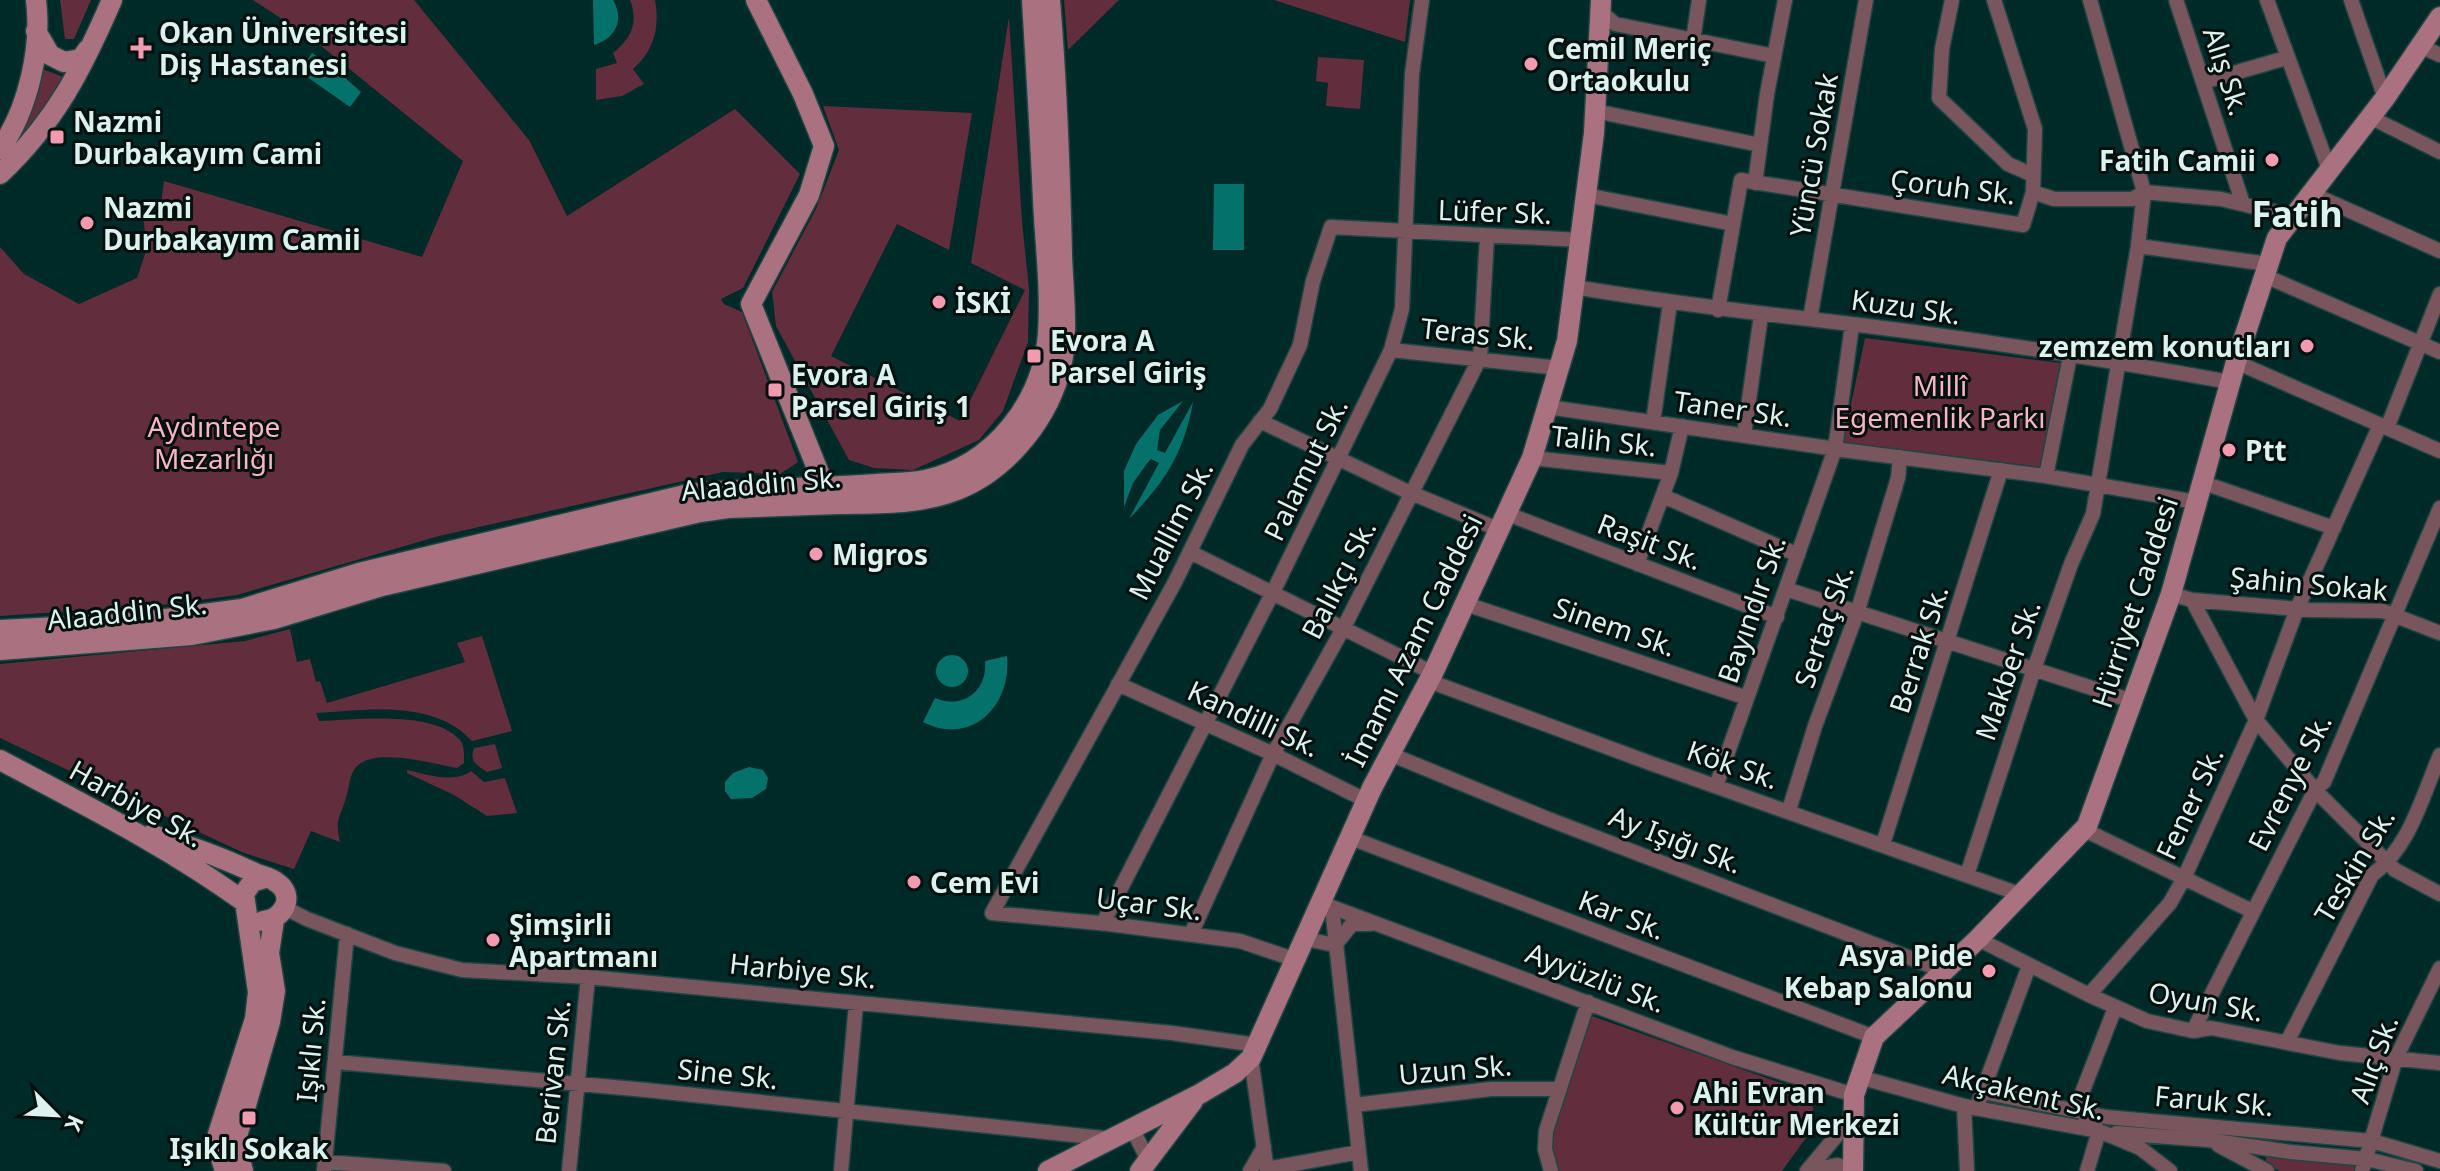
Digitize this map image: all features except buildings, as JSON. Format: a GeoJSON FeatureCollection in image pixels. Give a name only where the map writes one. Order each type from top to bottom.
{"type":"FeatureCollection","features":[{"type":"Feature","properties":{"kind":"street"},"geometry":{"type":"LineString","coordinates":[[0,149],[15,125],[26,97],[36,31],[36,0]]}},
{"type":"Feature","properties":{"kind":"street"},"geometry":{"type":"LineString","coordinates":[[0,174],[57,111],[112,0]]}},
{"type":"Feature","properties":{"kind":"street"},"geometry":{"type":"LineString","coordinates":[[756,0],[803,94],[824,146],[809,195],[751,304],[826,496]]}},
{"type":"Feature","properties":{"kind":"street","name":"Alaaddin Sk."},"geometry":{"type":"LineString","coordinates":[[1032,0],[1050,133]]}},
{"type":"Feature","properties":{"kind":"street","name":"Alaaddin Sk."},"geometry":{"type":"LineString","coordinates":[[0,630],[135,623],[242,609],[359,573],[525,547],[700,512],[925,480],[956,469],[986,452],[1007,434],[1038,382],[1049,331],[1050,0]]}},
{"type":"Feature","properties":{"kind":"street","name":"Palamut Sk."},"geometry":{"type":"LineString","coordinates":[[1103,923],[1273,592],[1391,350],[1402,309],[1412,74],[1422,0]]}},
{"type":"Feature","properties":{"kind":"street"},"geometry":{"type":"LineString","coordinates":[[1693,40],[1699,0]]}},
{"type":"Feature","properties":{"kind":"street"},"geometry":{"type":"LineString","coordinates":[[1718,310],[1741,180],[1755,183],[1785,0]]}},
{"type":"Feature","properties":{"kind":"street","name":"Yüncü Sokak"},"geometry":{"type":"LineString","coordinates":[[1810,319],[1866,0]]}},
{"type":"Feature","properties":{"kind":"street"},"geometry":{"type":"LineString","coordinates":[[1952,0],[1942,49],[1939,98],[2008,164],[2033,175]]}},
{"type":"Feature","properties":{"kind":"street","name":"Çoruh Sk."},"geometry":{"type":"LineString","coordinates":[[1755,183],[2023,225],[2033,192],[2035,129],[1994,0]]}},
{"type":"Feature","properties":{"kind":"street"},"geometry":{"type":"LineString","coordinates":[[2090,0],[2144,192]]}},
{"type":"Feature","properties":{"kind":"street","name":"Alış Sk."},"geometry":{"type":"LineString","coordinates":[[2176,0],[2243,204]]}},
{"type":"Feature","properties":{"kind":"street"},"geometry":{"type":"LineString","coordinates":[[2267,0],[2329,169]]}},
{"type":"Feature","properties":{"kind":"street"},"geometry":{"type":"LineString","coordinates":[[2351,0],[2385,98]]}},
{"type":"Feature","properties":{"kind":"street"},"geometry":{"type":"LineString","coordinates":[[1601,6],[1615,24],[1774,56]]}},
{"type":"Feature","properties":{"kind":"street","name":"İmamı Azam Caddesi"},"geometry":{"type":"LineString","coordinates":[[1048,1171],[1133,1130],[1235,1073],[1254,1051],[1306,939],[1326,905],[1367,801],[1431,677],[1532,458],[1548,407],[1567,341],[1581,240],[1595,111],[1601,6]]}},
{"type":"Feature","properties":{"kind":"street","name":"Hürriyet Caddesi"},"geometry":{"type":"LineString","coordinates":[[1853,1170],[1856,1096],[1874,1037],[1978,939],[2087,826],[2171,594],[2233,372],[2277,238],[2385,98],[2440,17]]}},
{"type":"Feature","properties":{"kind":"street"},"geometry":{"type":"LineString","coordinates":[[36,31],[50,55],[64,62],[81,59],[88,49]]}},
{"type":"Feature","properties":{"kind":"street"},"geometry":{"type":"LineString","coordinates":[[2420,46],[2440,55]]}},
{"type":"Feature","properties":{"kind":"street"},"geometry":{"type":"LineString","coordinates":[[2203,82],[2286,58]]}},
{"type":"Feature","properties":{"kind":"street"},"geometry":{"type":"LineString","coordinates":[[1595,111],[1760,145]]}},
{"type":"Feature","properties":{"kind":"street"},"geometry":{"type":"LineString","coordinates":[[2370,117],[2440,152]]}},
{"type":"Feature","properties":{"kind":"street"},"geometry":{"type":"LineString","coordinates":[[2033,192],[2054,199],[2133,199],[2144,192],[2221,199],[2292,216]]}},
{"type":"Feature","properties":{"kind":"street","name":"Makber Sk."},"geometry":{"type":"LineString","coordinates":[[1967,875],[2034,669],[2071,564],[2093,514],[2138,246],[2144,192]]}},
{"type":"Feature","properties":{"kind":"street"},"geometry":{"type":"LineString","coordinates":[[2310,193],[2440,251]]}},
{"type":"Feature","properties":{"kind":"street"},"geometry":{"type":"LineString","coordinates":[[1586,195],[1733,224]]}},
{"type":"Feature","properties":{"kind":"street","name":"Muallim Sk."},"geometry":{"type":"LineString","coordinates":[[992,913],[1190,552],[1242,445],[1270,409],[1300,345],[1313,281],[1331,227],[1406,233]]}},
{"type":"Feature","properties":{"kind":"street","name":"Lüfer Sk."},"geometry":{"type":"LineString","coordinates":[[1406,233],[1581,240]]}},
{"type":"Feature","properties":{"kind":"street","name":"Balıkçı Sk."},"geometry":{"type":"LineString","coordinates":[[1191,934],[1273,754],[1344,627],[1480,358],[1487,237]]}},
{"type":"Feature","properties":{"kind":"street"},"geometry":{"type":"LineString","coordinates":[[2138,246],[2266,270],[2440,352]]}},
{"type":"Feature","properties":{"kind":"street","name":"Kuzu Sk."},"geometry":{"type":"LineString","coordinates":[[1574,287],[1718,310],[1810,319],[2070,356],[2233,372],[2384,427],[2440,451]]}},
{"type":"Feature","properties":{"kind":"street"},"geometry":{"type":"LineString","coordinates":[[2384,427],[2422,345],[2440,294]]}},
{"type":"Feature","properties":{"kind":"street"},"geometry":{"type":"LineString","coordinates":[[1653,422],[1670,303]]}},
{"type":"Feature","properties":{"kind":"street"},"geometry":{"type":"LineString","coordinates":[[1744,435],[1761,315]]}},
{"type":"Feature","properties":{"kind":"street","name":"Bayındır Sk."},"geometry":{"type":"LineString","coordinates":[[1716,786],[1835,449],[1852,325]]}},
{"type":"Feature","properties":{"kind":"street","name":"Teras Sk."},"geometry":{"type":"LineString","coordinates":[[1391,350],[1559,368]]}},
{"type":"Feature","properties":{"kind":"street"},"geometry":{"type":"LineString","coordinates":[[2046,476],[2070,356]]}},
{"type":"Feature","properties":{"kind":"street","name":"Taner Sk."},"geometry":{"type":"LineString","coordinates":[[1548,407],[2100,484],[2198,492],[2334,528]]}},
{"type":"Feature","properties":{"kind":"street","name":"Raşit Sk."},"geometry":{"type":"LineString","coordinates":[[1260,421],[1412,493],[1637,564],[1777,617]]}},
{"type":"Feature","properties":{"kind":"street"},"geometry":{"type":"LineString","coordinates":[[1637,564],[1671,473],[1682,426]]}},
{"type":"Feature","properties":{"kind":"street","name":"Fener Sk."},"geometry":{"type":"LineString","coordinates":[[2089,995],[2170,903],[2184,878],[2256,720],[2297,609],[2384,427]]}},
{"type":"Feature","properties":{"kind":"street","name":"Sertaç Sk."},"geometry":{"type":"LineString","coordinates":[[1789,810],[1815,726],[1857,613],[1898,478],[1900,457]]}},
{"type":"Feature","properties":{"kind":"street","name":"Talih Sk."},"geometry":{"type":"LineString","coordinates":[[1532,458],[1671,473]]}},
{"type":"Feature","properties":{"kind":"street","name":"Berrak Sk."},"geometry":{"type":"LineString","coordinates":[[1883,844],[2001,470]]}},
{"type":"Feature","properties":{"kind":"street","name":"Alaaddin Sk."},"geometry":{"type":"LineString","coordinates":[[0,650],[192,635],[274,619],[525,547],[536,530],[689,494],[721,490],[826,496]]}},
{"type":"Feature","properties":{"kind":"street"},"geometry":{"type":"LineString","coordinates":[[1663,496],[1798,555]]}},
{"type":"Feature","properties":{"kind":"street","name":"Evrenye Sk."},"geometry":{"type":"LineString","coordinates":[[2193,1031],[2315,790],[2324,782],[2440,508]]}},
{"type":"Feature","properties":{"kind":"street","name":"Kök Sk."},"geometry":{"type":"LineString","coordinates":[[1190,552],[1344,627],[1431,677],[1716,786],[2022,895]]}},
{"type":"Feature","properties":{"kind":"street"},"geometry":{"type":"LineString","coordinates":[[1786,589],[2132,701]]}},
{"type":"Feature","properties":{"kind":"street","name":"Şahin Sokak"},"geometry":{"type":"LineString","coordinates":[[2171,594],[2192,600],[2297,609],[2383,611],[2440,633]]}},
{"type":"Feature","properties":{"kind":"street"},"geometry":{"type":"LineString","coordinates":[[2192,600],[2256,720],[2315,790],[2395,870],[2440,894]]}},
{"type":"Feature","properties":{"kind":"street","name":"Sinem Sk."},"geometry":{"type":"LineString","coordinates":[[1466,604],[1747,698]]}},
{"type":"Feature","properties":{"kind":"street","name":"Kandilli Sk."},"geometry":{"type":"LineString","coordinates":[[1118,684],[1273,754],[1367,801]]}},
{"type":"Feature","properties":{"kind":"street","name":"Ay Işığı Sk."},"geometry":{"type":"LineString","coordinates":[[1390,754],[1548,819],[1944,971]]}},
{"type":"Feature","properties":{"kind":"street","name":"Teskin Sk."},"geometry":{"type":"LineString","coordinates":[[2287,1042],[2372,875],[2388,863],[2401,846],[2440,755]]}},
{"type":"Feature","properties":{"kind":"street","name":"Harbiye Sk."},"geometry":{"type":"LineString","coordinates":[[0,760],[135,831],[205,874],[246,908]]}},
{"type":"Feature","properties":{"kind":"street"},"geometry":{"type":"LineString","coordinates":[[2087,826],[2093,834],[2252,911]]}},
{"type":"Feature","properties":{"kind":"street"},"geometry":{"type":"LineString","coordinates":[[135,831],[172,840],[229,861],[272,879],[286,894],[269,953],[275,991],[270,1022],[235,1143],[243,1171]]}},
{"type":"Feature","properties":{"kind":"street","name":"Kar Sk."},"geometry":{"type":"LineString","coordinates":[[1351,838],[1874,1037]]}},
{"type":"Feature","properties":{"kind":"street"},"geometry":{"type":"LineString","coordinates":[[225,1171],[218,1148],[218,1134],[255,1019],[258,992],[244,894],[252,882],[265,878]]}},
{"type":"Feature","properties":{"kind":"street"},"geometry":{"type":"LineString","coordinates":[[1326,905],[1335,945],[1361,1171]]}},
{"type":"Feature","properties":{"kind":"street","name":"Ayyüzlü Sk."},"geometry":{"type":"LineString","coordinates":[[1326,905],[1732,1057],[1856,1096]]}},
{"type":"Feature","properties":{"kind":"street"},"geometry":{"type":"LineString","coordinates":[[246,908],[260,921],[279,914]]}},
{"type":"Feature","properties":{"kind":"street","name":"Uçar Sk."},"geometry":{"type":"LineString","coordinates":[[992,913],[1103,923],[1240,941],[1296,960]]}},
{"type":"Feature","properties":{"kind":"street","name":"Harbiye Sk."},"geometry":{"type":"LineString","coordinates":[[279,914],[347,934],[395,953],[462,970],[588,977],[1172,1033],[1254,1051]]}},
{"type":"Feature","properties":{"kind":"street"},"geometry":{"type":"LineString","coordinates":[[1335,945],[1352,924],[1386,926]]}},
{"type":"Feature","properties":{"kind":"street","name":"Işıklı Sk."},"geometry":{"type":"LineString","coordinates":[[325,1166],[347,934]]}},
{"type":"Feature","properties":{"kind":"street"},"geometry":{"type":"LineString","coordinates":[[1306,939],[1335,945]]}},
{"type":"Feature","properties":{"kind":"street","name":"Oyun Sk."},"geometry":{"type":"LineString","coordinates":[[1978,939],[2147,1021],[2193,1031],[2211,1028],[2340,1053],[2440,1063]]}},
{"type":"Feature","properties":{"kind":"street"},"geometry":{"type":"LineString","coordinates":[[1967,1171],[1970,1107],[1983,1092],[2029,966]]}},
{"type":"Feature","properties":{"kind":"street","name":"Alıç Sk."},"geometry":{"type":"LineString","coordinates":[[2365,1165],[2396,1058],[2440,968]]}},
{"type":"Feature","properties":{"kind":"street","name":"Berivan Sk."},"geometry":{"type":"LineString","coordinates":[[569,1171],[588,977]]}},
{"type":"Feature","properties":{"kind":"street"},"geometry":{"type":"LineString","coordinates":[[1551,1171],[1545,1149],[1546,1131],[1588,1002]]}},
{"type":"Feature","properties":{"kind":"street"},"geometry":{"type":"LineString","coordinates":[[841,1171],[856,1004]]}},
{"type":"Feature","properties":{"kind":"street"},"geometry":{"type":"LineString","coordinates":[[2115,1008],[2080,1098],[2082,1113],[2099,1131],[2208,1140],[2416,1171]]}},
{"type":"Feature","properties":{"kind":"street"},"geometry":{"type":"LineString","coordinates":[[1254,1051],[1267,1170],[1359,1152]]}},
{"type":"Feature","properties":{"kind":"street","name":"Sine Sk."},"geometry":{"type":"LineString","coordinates":[[336,1062],[1113,1139]]}},
{"type":"Feature","properties":{"kind":"street","name":"Uzun Sk."},"geometry":{"type":"LineString","coordinates":[[1354,1105],[1491,1089],[1560,1089]]}},
{"type":"Feature","properties":{"kind":"street","name":"Faruk Sk."},"geometry":{"type":"LineString","coordinates":[[1983,1092],[2106,1117],[2372,1141],[2440,1161]]}},
{"type":"Feature","properties":{"kind":"street"},"geometry":{"type":"LineString","coordinates":[[1144,1165],[1198,1095]]}},
{"type":"Feature","properties":{"kind":"street"},"geometry":{"type":"LineString","coordinates":[[1807,1171],[1856,1096]]}},
{"type":"Feature","properties":{"kind":"street","name":"Akçakent Sk."},"geometry":{"type":"LineString","coordinates":[[1856,1096],[1970,1107],[2099,1131],[2140,1148],[2170,1171]]}},
{"type":"Feature","properties":{"kind":"street"},"geometry":{"type":"LineString","coordinates":[[1133,1130],[1144,1165]]}},
{"type":"Feature","properties":{"kind":"street"},"geometry":{"type":"LineString","coordinates":[[2087,1171],[2099,1131]]}},
{"type":"Feature","properties":{"kind":"street"},"geometry":{"type":"LineString","coordinates":[[2208,1140],[2267,1171]]}},
{"type":"Feature","properties":{"kind":"street"},"geometry":{"type":"LineString","coordinates":[[1250,1171],[1264,1147]]}},
{"type":"Feature","properties":{"kind":"street"},"geometry":{"type":"LineString","coordinates":[[1807,1171],[1837,1165],[1853,1170]]}},
{"type":"Feature","properties":{"kind":"street"},"geometry":{"type":"LineString","coordinates":[[325,1166],[444,1171]]}},
{"type":"Feature","properties":{"kind":"green space"},"geometry":{"type":"Polygon","coordinates":[[[60,0],[91,0],[74,39],[65,39],[60,0]]]}},
{"type":"Feature","properties":{"kind":"green space","name":"Aydıntepe Mezarlığı"},"geometry":{"type":"Polygon","coordinates":[[[253,0],[414,0],[529,140],[567,216],[735,109],[800,174],[743,288],[721,299],[724,304],[742,312],[798,462],[780,474],[723,472],[439,536],[237,595],[161,605],[0,616],[0,247],[24,274],[79,304],[137,278],[147,248],[141,201],[161,203],[164,181],[422,257],[463,161],[310,37],[253,0]]]}},
{"type":"Feature","properties":{"kind":"green space"},"geometry":{"type":"Polygon","coordinates":[[[630,0],[655,0],[657,20],[654,38],[633,69],[644,84],[622,96],[596,100],[596,69],[617,63],[613,53],[632,30],[634,16],[630,0]]]}},
{"type":"Feature","properties":{"kind":"green space"},"geometry":{"type":"Polygon","coordinates":[[[1064,0],[1119,0],[1068,50],[1064,0]]]}},
{"type":"Feature","properties":{"kind":"green space"},"geometry":{"type":"Polygon","coordinates":[[[1274,0],[1410,0],[1405,42],[1274,0]]]}},
{"type":"Feature","properties":{"kind":"green space"},"geometry":{"type":"Polygon","coordinates":[[[1009,17],[1029,289],[1028,342],[1003,411],[979,440],[913,470],[874,468],[849,460],[776,326],[772,292],[816,209],[839,150],[823,106],[972,113],[949,250],[897,224],[831,356],[960,421],[1025,290],[971,263],[1009,17]]]}},
{"type":"Feature","properties":{"kind":"green space"},"geometry":{"type":"Polygon","coordinates":[[[1318,57],[1364,60],[1360,109],[1326,106],[1328,83],[1316,81],[1318,57]]]}},
{"type":"Feature","properties":{"kind":"green space"},"geometry":{"type":"Polygon","coordinates":[[[40,68],[66,78],[41,118],[9,149],[32,101],[40,68]]]}},
{"type":"Feature","properties":{"kind":"green space","name":"Millî Egemenlik Parkı"},"geometry":{"type":"Polygon","coordinates":[[[1865,338],[2060,363],[2040,467],[1843,442],[1865,338]]]}},
{"type":"Feature","properties":{"kind":"green space"},"geometry":{"type":"Polygon","coordinates":[[[290,629],[297,662],[310,659],[316,682],[320,681],[327,703],[465,662],[457,643],[482,636],[512,731],[472,741],[438,718],[419,713],[378,709],[316,713],[319,721],[392,719],[431,724],[447,730],[461,741],[464,763],[457,768],[387,757],[362,763],[353,772],[339,818],[340,842],[311,831],[294,869],[244,853],[0,738],[0,664],[245,641],[290,629]]]}},
{"type":"Feature","properties":{"kind":"green space"},"geometry":{"type":"Polygon","coordinates":[[[495,744],[502,768],[487,772],[473,760],[474,748],[495,744]]]}},
{"type":"Feature","properties":{"kind":"green space"},"geometry":{"type":"Polygon","coordinates":[[[407,770],[448,777],[471,771],[484,782],[505,778],[517,813],[487,816],[454,795],[407,773],[407,770]]]}},
{"type":"Feature","properties":{"kind":"green space"},"geometry":{"type":"Polygon","coordinates":[[[1589,1015],[1812,1094],[1814,1127],[1782,1171],[1555,1171],[1548,1147],[1589,1015]]]}},
{"type":"Feature","properties":{"kind":"green space"},"geometry":{"type":"Polygon","coordinates":[[[2266,1156],[2358,1166],[2356,1171],[2280,1171],[2266,1164],[2266,1156]]]}},
{"type":"Feature","properties":{"kind":"water"},"geometry":{"type":"Polygon","coordinates":[[[593,0],[613,0],[618,15],[616,28],[608,38],[594,45],[593,0]]]}},
{"type":"Feature","properties":{"kind":"water"},"geometry":{"type":"Polygon","coordinates":[[[312,53],[361,92],[350,107],[300,72],[312,53]]]}},
{"type":"Feature","properties":{"kind":"water"},"geometry":{"type":"Polygon","coordinates":[[[1214,184],[1244,184],[1244,250],[1213,250],[1214,184]]]}},
{"type":"Feature","properties":{"kind":"water"},"geometry":{"type":"Polygon","coordinates":[[[1183,401],[1160,430],[1157,450],[1165,453],[1193,402],[1178,452],[1163,479],[1129,519],[1159,463],[1151,459],[1148,462],[1133,483],[1124,507],[1124,471],[1136,444],[1158,415],[1183,401]]]}},
{"type":"Feature","properties":{"kind":"water"},"geometry":{"type":"Polygon","coordinates":[[[952,655],[964,659],[968,671],[964,683],[952,687],[940,683],[936,671],[940,659],[952,655]]]}},
{"type":"Feature","properties":{"kind":"water"},"geometry":{"type":"Polygon","coordinates":[[[1007,656],[1003,690],[996,705],[985,717],[958,729],[923,722],[935,698],[955,701],[972,695],[982,681],[985,661],[1007,656]]]}},
{"type":"Feature","properties":{"kind":"water"},"geometry":{"type":"Polygon","coordinates":[[[749,767],[763,770],[768,778],[766,789],[752,798],[731,799],[725,791],[725,782],[733,773],[749,767]]]}},
{"type":"Feature","properties":{"kind":"place","name":"Okan Üniversitesi Diş Hastanesi"},"geometry":{"type":"Point","coordinates":[141,48]}},
{"type":"Feature","properties":{"kind":"place","name":"Cemil Meriç Ortaokulu"},"geometry":{"type":"Point","coordinates":[1531,64]}},
{"type":"Feature","properties":{"kind":"place","name":"Nazmi Durbakayım Cami"},"geometry":{"type":"Point","coordinates":[57,137]}},
{"type":"Feature","properties":{"kind":"place","name":"Fatih Camii"},"geometry":{"type":"Point","coordinates":[2272,160]}},
{"type":"Feature","properties":{"kind":"place","name":"Nazmi Durbakayım Camii"},"geometry":{"type":"Point","coordinates":[87,223]}},
{"type":"Feature","properties":{"kind":"place","name":"İSKİ"},"geometry":{"type":"Point","coordinates":[939,302]}},
{"type":"Feature","properties":{"kind":"place","name":"zemzem konutları"},"geometry":{"type":"Point","coordinates":[2307,346]}},
{"type":"Feature","properties":{"kind":"place","name":"Evora A Parsel Giriş"},"geometry":{"type":"Point","coordinates":[1034,356]}},
{"type":"Feature","properties":{"kind":"place","name":"Evora A Parsel Giriş 1"},"geometry":{"type":"Point","coordinates":[775,390]}},
{"type":"Feature","properties":{"kind":"place","name":"Ptt"},"geometry":{"type":"Point","coordinates":[2229,450]}},
{"type":"Feature","properties":{"kind":"place","name":"Migros"},"geometry":{"type":"Point","coordinates":[816,554]}},
{"type":"Feature","properties":{"kind":"place","name":"Cem Evi"},"geometry":{"type":"Point","coordinates":[914,882]}},
{"type":"Feature","properties":{"kind":"place","name":"Şimşirli Apartmanı"},"geometry":{"type":"Point","coordinates":[493,940]}},
{"type":"Feature","properties":{"kind":"place","name":"Asya Pide Kebap Salonu"},"geometry":{"type":"Point","coordinates":[1989,971]}},
{"type":"Feature","properties":{"kind":"place","name":"Ahi Evran Kültür Merkezi"},"geometry":{"type":"Point","coordinates":[1677,1108]}},
{"type":"Feature","properties":{"kind":"place","name":"Işıklı Sokak"},"geometry":{"type":"Point","coordinates":[249,1118]}},
{"type":"Feature","properties":{"kind":"district","name":"Fatih"},"geometry":{"type":"Point","coordinates":[2297,213]}}]}
